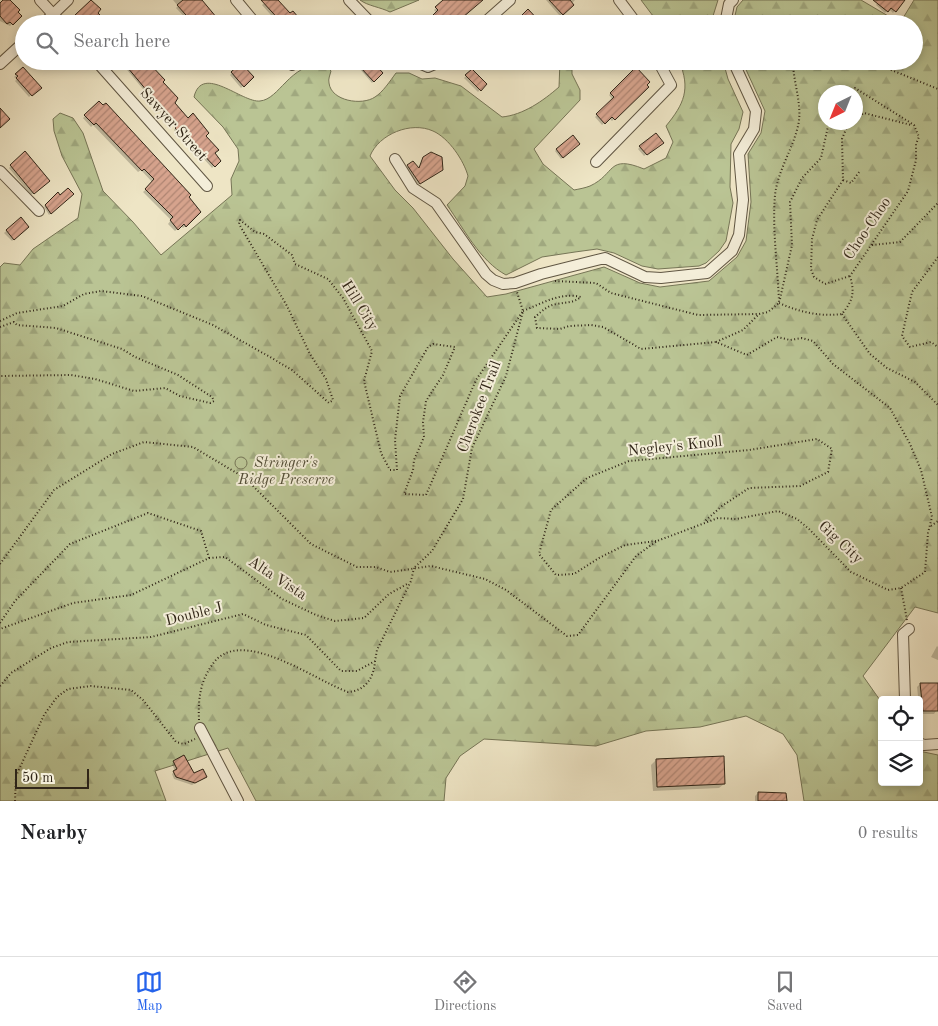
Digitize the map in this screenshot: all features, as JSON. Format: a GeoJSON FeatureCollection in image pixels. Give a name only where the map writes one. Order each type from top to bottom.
{"type":"FeatureCollection","features":[{"type":"Feature","properties":{"kind":"street"},"geometry":{"type":"LineString","coordinates":[[40,0],[54,14],[68,0]]}},
{"type":"Feature","properties":{"kind":"street"},"geometry":{"type":"LineString","coordinates":[[349,0],[363,15]]}},
{"type":"Feature","properties":{"kind":"street"},"geometry":{"type":"LineString","coordinates":[[494,15],[510,0]]}},
{"type":"Feature","properties":{"kind":"street"},"geometry":{"type":"LineString","coordinates":[[619,0],[630,15]]}},
{"type":"Feature","properties":{"kind":"street"},"geometry":{"type":"LineString","coordinates":[[727,15],[729,4],[733,0]]}},
{"type":"Feature","properties":{"kind":"street"},"geometry":{"type":"LineString","coordinates":[[240,2],[249,15]]}},
{"type":"Feature","properties":{"kind":"street"},"geometry":{"type":"LineString","coordinates":[[0,64],[15,50]]}},
{"type":"Feature","properties":{"kind":"street","name":"Sawyer Street"},"geometry":{"type":"LineString","coordinates":[[104,70],[207,186]]}},
{"type":"Feature","properties":{"kind":"street"},"geometry":{"type":"LineString","coordinates":[[596,162],[671,85],[663,70]]}},
{"type":"Feature","properties":{"kind":"street"},"geometry":{"type":"LineString","coordinates":[[395,159],[413,188],[436,203],[486,274],[493,280],[503,284],[514,284],[541,274],[605,258],[645,277],[661,278],[707,272],[732,250],[739,235],[743,200],[739,154],[754,129],[756,111],[736,70]]}},
{"type":"Feature","properties":{"kind":"street"},"geometry":{"type":"LineString","coordinates":[[0,170],[39,211]]}},
{"type":"Feature","properties":{"kind":"street"},"geometry":{"type":"LineString","coordinates":[[905,696],[903,634],[909,629]]}},
{"type":"Feature","properties":{"kind":"street"},"geometry":{"type":"LineString","coordinates":[[200,728],[238,801]]}},
{"type":"Feature","properties":{"kind":"street"},"geometry":{"type":"LineString","coordinates":[[923,745],[938,744]]}},
{"type":"Feature","properties":{"kind":"path"},"geometry":{"type":"LineString","coordinates":[[779,303],[775,197],[778,174],[790,153],[798,124],[799,106],[794,70]]}},
{"type":"Feature","properties":{"kind":"path"},"geometry":{"type":"LineString","coordinates":[[891,70],[938,89]]}},
{"type":"Feature","properties":{"kind":"path"},"geometry":{"type":"LineString","coordinates":[[863,93],[914,125]]}},
{"type":"Feature","properties":{"kind":"path"},"geometry":{"type":"LineString","coordinates":[[863,114],[914,125]]}},
{"type":"Feature","properties":{"kind":"path","name":"Choo-Choo"},"geometry":{"type":"LineString","coordinates":[[842,314],[852,302],[854,290],[850,276],[908,191],[916,160],[916,144],[919,137],[914,125]]}},
{"type":"Feature","properties":{"kind":"path"},"geometry":{"type":"LineString","coordinates":[[552,281],[571,280],[596,284],[611,293],[698,315],[759,314],[768,312],[779,303],[792,245],[790,202],[802,178],[821,158],[827,130]]}},
{"type":"Feature","properties":{"kind":"path"},"geometry":{"type":"LineString","coordinates":[[846,130],[842,139],[843,180],[817,220],[812,239],[811,269],[814,277],[826,284],[850,276]]}},
{"type":"Feature","properties":{"kind":"path"},"geometry":{"type":"LineString","coordinates":[[843,180],[851,183],[860,171]]}},
{"type":"Feature","properties":{"kind":"path"},"geometry":{"type":"LineString","coordinates":[[872,245],[900,242],[938,202]]}},
{"type":"Feature","properties":{"kind":"path","name":"Hill City"},"geometry":{"type":"LineString","coordinates":[[0,322],[18,313],[63,306],[84,294],[101,291],[142,296],[213,325],[270,357],[292,370],[329,403],[333,400],[326,379],[310,354],[287,306],[250,240],[241,229],[240,220],[255,232],[264,234],[292,255],[295,264],[328,279],[343,298],[372,351],[364,381],[381,453],[390,470],[397,470],[395,440],[400,396],[428,347],[433,344],[455,347],[442,375],[426,401],[423,422],[424,437],[414,460],[413,470],[404,494],[426,495],[476,380],[523,311]]}},
{"type":"Feature","properties":{"kind":"path"},"geometry":{"type":"LineString","coordinates":[[938,258],[912,292],[902,336],[910,347],[931,342],[938,347]]}},
{"type":"Feature","properties":{"kind":"path"},"geometry":{"type":"LineString","coordinates":[[514,284],[523,311],[559,296],[571,294],[582,297],[568,303],[546,308],[535,317],[537,328],[560,329],[569,326],[592,325],[603,327],[641,349],[716,342],[743,330],[759,314]]}},
{"type":"Feature","properties":{"kind":"path"},"geometry":{"type":"LineString","coordinates":[[779,303],[792,309],[819,314],[842,314],[870,354],[887,368],[914,382],[938,405]]}},
{"type":"Feature","properties":{"kind":"path","name":"Cherokee Trail"},"geometry":{"type":"LineString","coordinates":[[414,568],[432,551],[463,499],[472,448],[506,376],[523,311]]}},
{"type":"Feature","properties":{"kind":"path"},"geometry":{"type":"LineString","coordinates":[[0,327],[14,322],[18,325],[56,328],[122,349],[135,357],[178,375],[212,397],[214,401],[210,404],[190,399],[165,388],[134,391],[95,379],[71,375],[0,376]]}},
{"type":"Feature","properties":{"kind":"path"},"geometry":{"type":"LineString","coordinates":[[716,342],[747,355],[777,336],[790,340],[802,338],[813,341],[833,364],[890,408],[910,444],[921,470],[932,517],[928,533],[925,572],[901,588],[909,629]]}},
{"type":"Feature","properties":{"kind":"path","name":"Negley's Knoll"},"geometry":{"type":"LineString","coordinates":[[657,541],[625,545],[599,558],[574,574],[556,575],[539,554],[551,510],[587,478],[630,461],[749,450],[817,439],[832,449],[828,472],[810,482],[778,488],[749,488],[722,506],[704,523]]}},
{"type":"Feature","properties":{"kind":"path"},"geometry":{"type":"LineString","coordinates":[[0,564],[54,490],[112,454],[144,442],[193,447],[245,478],[311,544],[357,567],[376,567],[390,572],[414,568],[411,582],[377,650],[370,679],[361,690],[348,692],[258,651],[235,649],[227,651],[208,670],[197,705],[200,728],[191,742],[184,744],[176,742],[143,700],[131,690],[91,686],[68,689],[57,697],[44,715],[16,776],[15,801]]}},
{"type":"Feature","properties":{"kind":"path","name":"Gig City"},"geometry":{"type":"LineString","coordinates":[[414,568],[431,566],[485,578],[506,590],[567,636],[578,635],[636,556],[657,541],[718,518],[736,519],[778,511],[797,519],[809,528],[851,572],[888,590],[901,588]]}},
{"type":"Feature","properties":{"kind":"path"},"geometry":{"type":"LineString","coordinates":[[0,623],[15,600],[70,544],[148,513],[201,531],[210,558],[131,595],[73,603],[0,630]]}},
{"type":"Feature","properties":{"kind":"path"},"geometry":{"type":"LineString","coordinates":[[931,526],[938,521]]}},
{"type":"Feature","properties":{"kind":"path","name":"Alta Vista"},"geometry":{"type":"LineString","coordinates":[[210,558],[226,557],[282,599],[316,616],[335,621],[364,618],[389,594],[411,582]]}},
{"type":"Feature","properties":{"kind":"path","name":"Double J"},"geometry":{"type":"LineString","coordinates":[[0,686],[11,673],[51,648],[68,642],[151,637],[242,614],[266,625],[306,634],[341,671],[357,671],[375,662]]}},
{"type":"Feature","properties":{"kind":"green space"},"geometry":{"type":"Polygon","coordinates":[[[360,0],[419,0],[390,12],[360,0]]]}},
{"type":"Feature","properties":{"kind":"green space"},"geometry":{"type":"Polygon","coordinates":[[[641,0],[718,0],[713,15],[652,15],[641,0]]]}},
{"type":"Feature","properties":{"kind":"green space","name":"Stringer's Ridge Preserve"},"geometry":{"type":"Polygon","coordinates":[[[743,0],[861,0],[886,15],[735,15],[737,7],[743,0]]]}},
{"type":"Feature","properties":{"kind":"green space","name":"Stringer's Ridge Preserve"},"geometry":{"type":"Polygon","coordinates":[[[914,0],[938,0],[938,613],[915,607],[863,676],[878,697],[878,786],[923,786],[923,752],[938,755],[938,801],[804,801],[797,755],[783,734],[746,716],[700,727],[646,731],[596,746],[484,739],[460,756],[446,778],[444,801],[256,801],[228,748],[155,771],[166,801],[0,801],[0,267],[4,263],[20,265],[33,249],[78,218],[82,194],[62,156],[54,131],[53,119],[60,113],[73,118],[83,133],[103,191],[161,255],[232,195],[231,179],[239,161],[238,149],[223,127],[194,97],[198,87],[205,84],[214,84],[252,100],[260,101],[267,99],[293,75],[302,70],[330,70],[329,83],[335,94],[348,100],[363,101],[375,97],[381,92],[396,73],[409,73],[422,79],[435,78],[461,86],[502,117],[518,113],[539,102],[559,87],[560,70],[572,70],[580,90],[580,100],[534,149],[543,164],[574,190],[588,187],[618,165],[632,165],[644,169],[666,158],[673,142],[666,126],[684,96],[685,80],[683,70],[726,70],[743,112],[739,129],[731,144],[730,187],[733,203],[726,241],[719,251],[706,263],[699,266],[658,269],[642,266],[614,253],[597,249],[542,257],[506,275],[488,262],[480,253],[447,205],[465,186],[468,176],[463,164],[450,144],[439,134],[424,128],[406,129],[381,141],[374,148],[370,156],[395,190],[413,208],[453,259],[487,297],[506,294],[604,267],[640,283],[660,287],[709,281],[737,257],[746,241],[751,202],[748,154],[761,133],[765,111],[746,70],[923,70],[923,15],[905,15],[914,0]]]}},
{"type":"Feature","properties":{"kind":"green space"},"geometry":{"type":"Polygon","coordinates":[[[241,457],[247,463],[241,469],[235,463],[241,457]]]}},
{"type":"Feature","properties":{"kind":"building"},"geometry":{"type":"Polygon","coordinates":[[[3,0],[10,0],[20,10],[18,12],[21,15],[15,15],[15,23],[13,25],[10,22],[7,24],[0,16],[0,3],[3,0]]]}},
{"type":"Feature","properties":{"kind":"building"},"geometry":{"type":"Polygon","coordinates":[[[91,0],[101,9],[98,13],[100,15],[75,15],[91,0]]]}},
{"type":"Feature","properties":{"kind":"building"},"geometry":{"type":"Polygon","coordinates":[[[183,0],[202,0],[214,15],[186,15],[177,5],[183,0]]]}},
{"type":"Feature","properties":{"kind":"building"},"geometry":{"type":"Polygon","coordinates":[[[261,0],[278,0],[290,13],[293,11],[296,15],[275,15],[261,0]]]}},
{"type":"Feature","properties":{"kind":"building"},"geometry":{"type":"Polygon","coordinates":[[[443,0],[483,0],[466,15],[433,15],[438,10],[435,7],[443,0]]]}},
{"type":"Feature","properties":{"kind":"building"},"geometry":{"type":"Polygon","coordinates":[[[549,0],[570,0],[574,5],[563,15],[549,0]]]}},
{"type":"Feature","properties":{"kind":"building"},"geometry":{"type":"Polygon","coordinates":[[[873,0],[905,0],[896,12],[891,8],[888,12],[873,0]]]}},
{"type":"Feature","properties":{"kind":"building"},"geometry":{"type":"Polygon","coordinates":[[[528,9],[534,15],[522,15],[528,9]]]}},
{"type":"Feature","properties":{"kind":"building"},"geometry":{"type":"Polygon","coordinates":[[[20,70],[26,70],[42,88],[32,96],[16,78],[18,76],[15,74],[20,70]]]}},
{"type":"Feature","properties":{"kind":"building"},"geometry":{"type":"Polygon","coordinates":[[[130,70],[156,70],[165,80],[163,82],[178,98],[175,103],[188,118],[193,113],[209,133],[206,136],[219,150],[215,153],[221,161],[215,167],[175,128],[177,126],[146,94],[148,92],[130,70]]]}},
{"type":"Feature","properties":{"kind":"building"},"geometry":{"type":"Polygon","coordinates":[[[233,70],[248,70],[254,77],[244,87],[231,72],[233,70]]]}},
{"type":"Feature","properties":{"kind":"building"},"geometry":{"type":"Polygon","coordinates":[[[363,70],[380,70],[383,73],[374,82],[363,70]]]}},
{"type":"Feature","properties":{"kind":"building"},"geometry":{"type":"Polygon","coordinates":[[[473,70],[487,84],[481,91],[465,75],[473,70]]]}},
{"type":"Feature","properties":{"kind":"building"},"geometry":{"type":"Polygon","coordinates":[[[633,70],[639,70],[650,82],[647,85],[649,87],[615,120],[612,117],[605,124],[596,114],[614,97],[610,93],[633,70]]]}},
{"type":"Feature","properties":{"kind":"building"},"geometry":{"type":"Polygon","coordinates":[[[99,101],[103,105],[106,103],[191,195],[189,197],[201,212],[186,227],[184,224],[178,230],[170,220],[173,217],[145,189],[154,179],[144,169],[142,171],[96,123],[94,125],[84,115],[99,101]]]}},
{"type":"Feature","properties":{"kind":"building"},"geometry":{"type":"Polygon","coordinates":[[[0,108],[10,119],[0,128],[0,108]]]}},
{"type":"Feature","properties":{"kind":"building"},"geometry":{"type":"Polygon","coordinates":[[[656,133],[664,143],[647,155],[639,146],[656,133]]]}},
{"type":"Feature","properties":{"kind":"building"},"geometry":{"type":"Polygon","coordinates":[[[573,135],[580,144],[563,158],[556,149],[573,135]]]}},
{"type":"Feature","properties":{"kind":"building"},"geometry":{"type":"Polygon","coordinates":[[[25,151],[50,181],[34,194],[10,165],[25,151]]]}},
{"type":"Feature","properties":{"kind":"building"},"geometry":{"type":"Polygon","coordinates":[[[431,152],[442,157],[443,170],[420,184],[407,165],[413,161],[419,168],[423,157],[431,152]]]}},
{"type":"Feature","properties":{"kind":"building"},"geometry":{"type":"Polygon","coordinates":[[[68,188],[74,194],[51,214],[45,205],[58,192],[60,195],[68,188]]]}},
{"type":"Feature","properties":{"kind":"building"},"geometry":{"type":"Polygon","coordinates":[[[21,217],[29,227],[14,240],[6,230],[21,217]]]}},
{"type":"Feature","properties":{"kind":"building"},"geometry":{"type":"Polygon","coordinates":[[[920,683],[938,683],[938,711],[923,711],[923,696],[921,696],[920,683]]]}},
{"type":"Feature","properties":{"kind":"building"},"geometry":{"type":"Polygon","coordinates":[[[184,755],[194,773],[203,769],[207,777],[195,783],[176,777],[173,771],[177,769],[173,761],[184,755]]]}},
{"type":"Feature","properties":{"kind":"building"},"geometry":{"type":"Polygon","coordinates":[[[724,756],[725,784],[657,787],[656,759],[724,756]]]}},
{"type":"Feature","properties":{"kind":"building"},"geometry":{"type":"Polygon","coordinates":[[[758,792],[786,793],[787,801],[758,801],[758,792]]]}}]}
